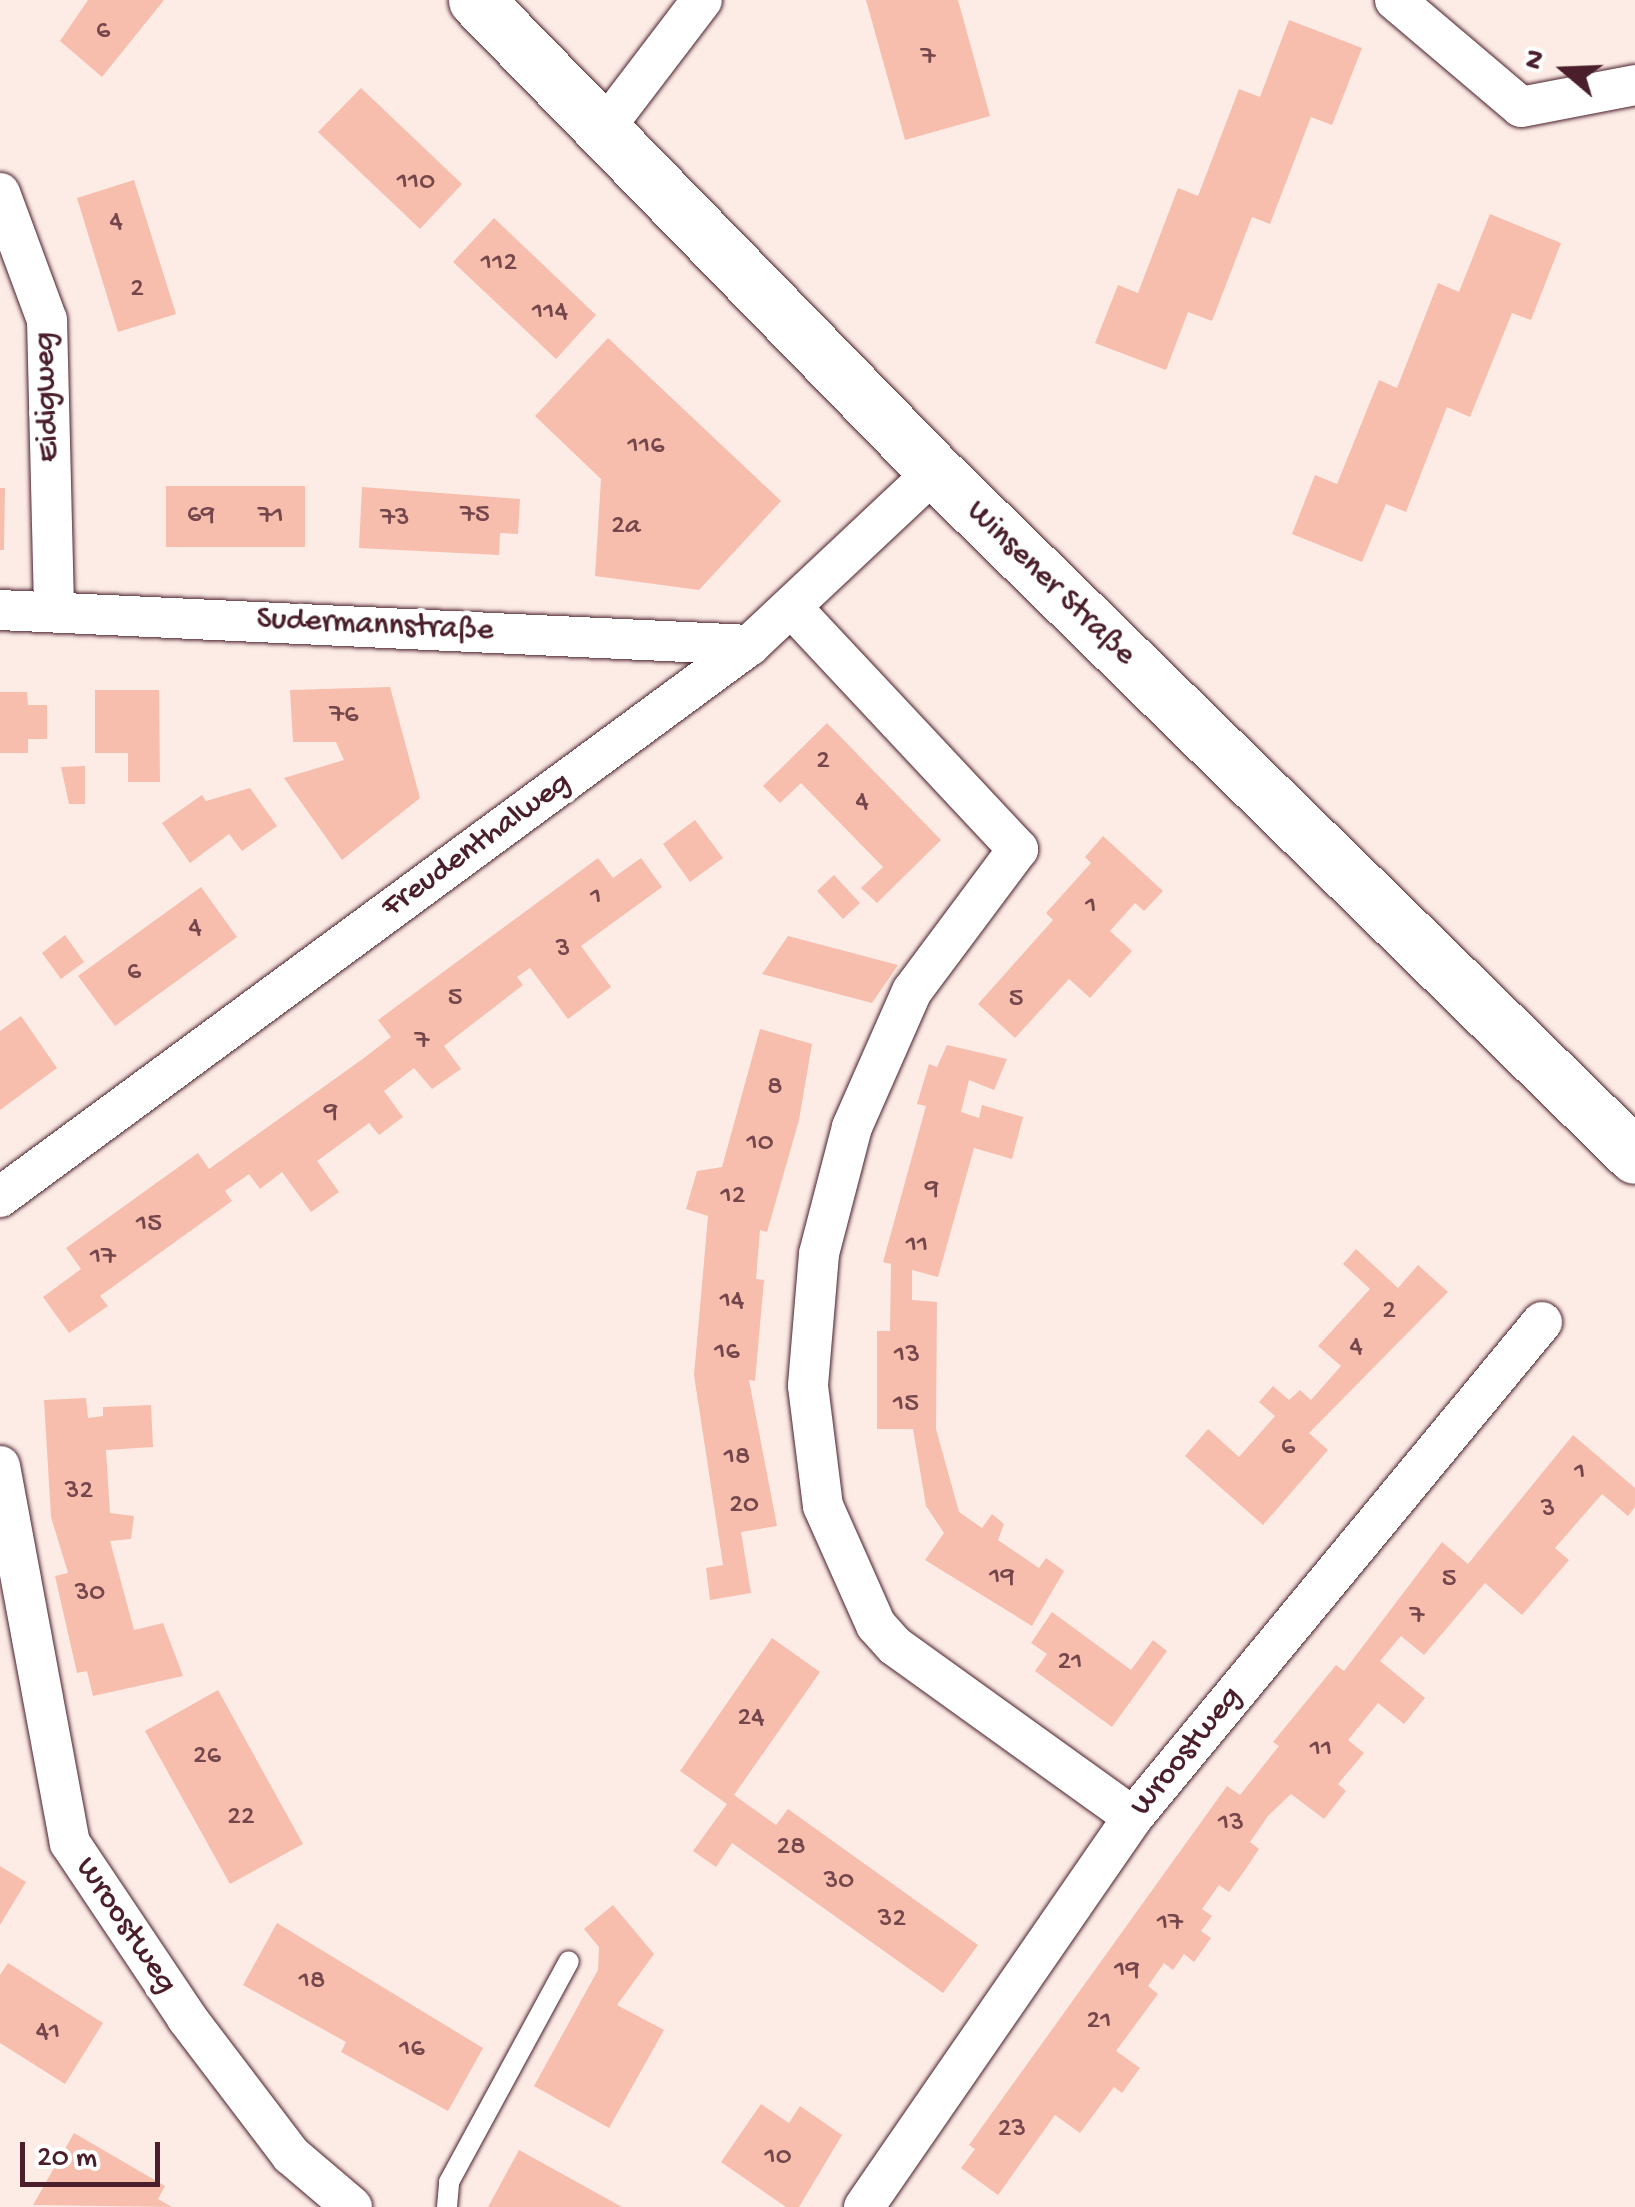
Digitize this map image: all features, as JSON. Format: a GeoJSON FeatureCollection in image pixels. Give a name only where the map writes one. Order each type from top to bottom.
{"type":"FeatureCollection","features":[{"type":"Feature","properties":{"kind":"main road","name":"Winsener Straße"},"geometry":{"type":"LineString","coordinates":[[476,0],[606,126],[935,472],[1635,1156]]}},
{"type":"Feature","properties":{"kind":"street"},"geometry":{"type":"LineString","coordinates":[[606,126],[702,0]]}},
{"type":"Feature","properties":{"kind":"street"},"geometry":{"type":"LineString","coordinates":[[1395,0],[1521,107],[1635,85]]}},
{"type":"Feature","properties":{"kind":"street","name":"Eidigweg"},"geometry":{"type":"LineString","coordinates":[[0,193],[46,320],[54,610]]}},
{"type":"Feature","properties":{"kind":"street","name":"Freudenthalweg"},"geometry":{"type":"LineString","coordinates":[[0,1197],[794,610],[935,472]]}},
{"type":"Feature","properties":{"kind":"street","name":"Sudermannstraße"},"geometry":{"type":"LineString","coordinates":[[0,610],[750,644]]}},
{"type":"Feature","properties":{"kind":"street"},"geometry":{"type":"LineString","coordinates":[[794,610],[1018,849],[912,991],[852,1127],[819,1254],[808,1386],[822,1506],[876,1625],[895,1646],[1133,1817]]}},
{"type":"Feature","properties":{"kind":"street","name":"Wroostweg"},"geometry":{"type":"LineString","coordinates":[[864,2207],[1133,1817],[1542,1322]]}},
{"type":"Feature","properties":{"kind":"street","name":"Wroostweg"},"geometry":{"type":"LineString","coordinates":[[0,1466],[70,1842],[280,2140],[352,2207]]}},
{"type":"Feature","properties":{"kind":"lane"},"geometry":{"type":"LineString","coordinates":[[447,2207],[449,2182],[568,1961]]}},
{"type":"Feature","properties":{"kind":"building"},"geometry":{"type":"Polygon","coordinates":[[[88,0],[164,0],[102,77],[60,41],[88,0]]]}},
{"type":"Feature","properties":{"kind":"building"},"geometry":{"type":"Polygon","coordinates":[[[866,0],[958,0],[990,116],[905,140],[866,0]]]}},
{"type":"Feature","properties":{"kind":"building"},"geometry":{"type":"Polygon","coordinates":[[[1289,20],[1362,48],[1332,125],[1311,117],[1270,224],[1252,217],[1212,321],[1188,312],[1166,370],[1095,343],[1118,285],[1138,293],[1178,188],[1198,196],[1239,89],[1260,97],[1289,20]]]}},
{"type":"Feature","properties":{"kind":"building"},"geometry":{"type":"Polygon","coordinates":[[[361,88],[462,184],[420,229],[318,132],[361,88]]]}},
{"type":"Feature","properties":{"kind":"building"},"geometry":{"type":"Polygon","coordinates":[[[134,180],[176,314],[118,332],[77,198],[134,180]]]}},
{"type":"Feature","properties":{"kind":"building"},"geometry":{"type":"Polygon","coordinates":[[[1490,214],[1561,243],[1531,320],[1512,313],[1470,417],[1447,407],[1406,512],[1386,504],[1362,562],[1292,534],[1315,475],[1337,484],[1379,380],[1397,388],[1438,283],[1459,292],[1490,214]]]}},
{"type":"Feature","properties":{"kind":"building"},"geometry":{"type":"Polygon","coordinates":[[[494,218],[596,315],[556,359],[453,262],[494,218]]]}},
{"type":"Feature","properties":{"kind":"building"},"geometry":{"type":"Polygon","coordinates":[[[608,338],[781,501],[699,590],[595,576],[601,479],[535,416],[608,338]]]}},
{"type":"Feature","properties":{"kind":"building"},"geometry":{"type":"Polygon","coordinates":[[[166,486],[305,486],[305,547],[166,547],[166,486]]]}},
{"type":"Feature","properties":{"kind":"building"},"geometry":{"type":"Polygon","coordinates":[[[362,487],[520,499],[518,534],[500,533],[499,555],[359,548],[362,487]]]}},
{"type":"Feature","properties":{"kind":"building"},"geometry":{"type":"Polygon","coordinates":[[[0,488],[5,488],[4,550],[0,550],[0,488]]]}},
{"type":"Feature","properties":{"kind":"building"},"geometry":{"type":"Polygon","coordinates":[[[390,687],[420,798],[342,860],[284,778],[344,760],[336,742],[293,742],[290,690],[390,687]]]}},
{"type":"Feature","properties":{"kind":"building"},"geometry":{"type":"Polygon","coordinates":[[[95,690],[159,690],[160,782],[128,782],[128,753],[95,753],[95,690]]]}},
{"type":"Feature","properties":{"kind":"building"},"geometry":{"type":"Polygon","coordinates":[[[0,692],[27,692],[28,705],[47,705],[47,739],[28,739],[28,753],[0,753],[0,692]]]}},
{"type":"Feature","properties":{"kind":"building"},"geometry":{"type":"Polygon","coordinates":[[[827,723],[941,840],[877,903],[861,888],[883,867],[801,783],[780,803],[763,786],[827,723]]]}},
{"type":"Feature","properties":{"kind":"building"},"geometry":{"type":"Polygon","coordinates":[[[85,766],[85,804],[69,804],[61,767],[85,766]]]}},
{"type":"Feature","properties":{"kind":"building"},"geometry":{"type":"Polygon","coordinates":[[[250,788],[277,826],[242,851],[229,834],[190,863],[162,823],[202,795],[206,801],[250,788]]]}},
{"type":"Feature","properties":{"kind":"building"},"geometry":{"type":"Polygon","coordinates":[[[695,820],[723,858],[690,882],[663,844],[695,820]]]}},
{"type":"Feature","properties":{"kind":"building"},"geometry":{"type":"Polygon","coordinates":[[[1103,836],[1163,891],[1144,911],[1135,903],[1110,931],[1132,951],[1090,998],[1069,979],[1015,1038],[978,1004],[1053,920],[1046,913],[1091,863],[1085,857],[1103,836]]]}},
{"type":"Feature","properties":{"kind":"building"},"geometry":{"type":"Polygon","coordinates":[[[598,858],[613,878],[641,858],[662,887],[581,946],[611,987],[568,1019],[530,968],[517,977],[523,985],[444,1046],[461,1069],[432,1089],[414,1068],[384,1091],[403,1117],[379,1135],[369,1123],[317,1161],[339,1192],[311,1212],[282,1172],[260,1189],[249,1174],[225,1191],[232,1201],[100,1296],[108,1306],[69,1333],[43,1297],[81,1269],[66,1248],[198,1153],[209,1169],[364,1058],[391,1037],[378,1020],[598,858]]]}},
{"type":"Feature","properties":{"kind":"building"},"geometry":{"type":"Polygon","coordinates":[[[834,875],[860,903],[843,919],[817,891],[834,875]]]}},
{"type":"Feature","properties":{"kind":"building"},"geometry":{"type":"Polygon","coordinates":[[[201,887],[237,937],[115,1026],[78,976],[201,887]]]}},
{"type":"Feature","properties":{"kind":"building"},"geometry":{"type":"Polygon","coordinates":[[[65,935],[84,962],[61,979],[42,953],[65,935]]]}},
{"type":"Feature","properties":{"kind":"building"},"geometry":{"type":"Polygon","coordinates":[[[788,936],[898,965],[872,1003],[762,974],[788,936]]]}},
{"type":"Feature","properties":{"kind":"building"},"geometry":{"type":"Polygon","coordinates":[[[21,1016],[57,1068],[0,1110],[0,1031],[21,1016]]]}},
{"type":"Feature","properties":{"kind":"building"},"geometry":{"type":"Polygon","coordinates":[[[760,1029],[812,1044],[799,1120],[767,1232],[760,1230],[756,1279],[764,1280],[755,1381],[749,1380],[777,1526],[741,1532],[751,1593],[710,1600],[706,1568],[723,1565],[694,1375],[708,1216],[686,1209],[697,1171],[722,1167],[760,1029]]]}},
{"type":"Feature","properties":{"kind":"building"},"geometry":{"type":"Polygon","coordinates":[[[947,1045],[1007,1059],[994,1090],[969,1080],[961,1112],[979,1118],[982,1105],[1023,1117],[1012,1159],[974,1148],[938,1277],[912,1270],[912,1300],[937,1302],[936,1429],[959,1512],[982,1528],[992,1514],[1004,1524],[998,1540],[1039,1568],[1046,1558],[1064,1571],[1032,1626],[925,1560],[944,1533],[926,1506],[913,1429],[877,1429],[877,1331],[890,1331],[891,1264],[883,1262],[926,1106],[917,1104],[929,1064],[937,1067],[947,1045]]]}},
{"type":"Feature","properties":{"kind":"building"},"geometry":{"type":"Polygon","coordinates":[[[1356,1249],[1398,1288],[1418,1265],[1448,1292],[1309,1433],[1328,1450],[1263,1525],[1185,1456],[1208,1429],[1239,1457],[1275,1416],[1259,1402],[1273,1386],[1289,1400],[1300,1390],[1311,1400],[1341,1366],[1318,1346],[1370,1289],[1343,1264],[1356,1249]]]}},
{"type":"Feature","properties":{"kind":"building"},"geometry":{"type":"Polygon","coordinates":[[[86,1398],[88,1418],[103,1416],[103,1407],[151,1405],[153,1447],[106,1450],[110,1513],[134,1516],[131,1539],[110,1541],[134,1630],[163,1623],[183,1676],[93,1696],[87,1671],[77,1673],[55,1576],[68,1573],[51,1517],[44,1400],[86,1398]]]}},
{"type":"Feature","properties":{"kind":"building"},"geometry":{"type":"Polygon","coordinates":[[[1573,1435],[1635,1488],[1635,1507],[1628,1516],[1602,1494],[1555,1548],[1569,1560],[1522,1615],[1485,1583],[1424,1655],[1401,1636],[1380,1661],[1425,1698],[1404,1724],[1378,1703],[1348,1740],[1364,1753],[1338,1784],[1346,1791],[1324,1819],[1291,1794],[1268,1816],[1250,1842],[1259,1849],[1245,1870],[1229,1892],[1219,1885],[1202,1909],[1212,1916],[1201,1931],[1211,1938],[1194,1962],[1184,1954],[1173,1970],[1164,1963],[1148,1986],[1158,1994],[1116,2051],[1140,2068],[1122,2093],[1114,2087],[1080,2133],[1055,2115],[998,2195],[961,2168],[975,2149],[969,2145],[1227,1786],[1240,1795],[1279,1746],[1273,1742],[1336,1665],[1344,1671],[1442,1542],[1468,1564],[1573,1435]]]}},
{"type":"Feature","properties":{"kind":"building"},"geometry":{"type":"Polygon","coordinates":[[[1052,1612],[1131,1670],[1153,1640],[1167,1651],[1112,1727],[1035,1671],[1047,1654],[1031,1643],[1052,1612]]]}},
{"type":"Feature","properties":{"kind":"building"},"geometry":{"type":"Polygon","coordinates":[[[772,1638],[820,1672],[734,1795],[776,1825],[788,1809],[978,1945],[943,1993],[732,1843],[716,1867],[693,1851],[727,1804],[680,1771],[772,1638]]]}},
{"type":"Feature","properties":{"kind":"building"},"geometry":{"type":"Polygon","coordinates":[[[218,1690],[303,1844],[230,1884],[145,1731],[218,1690]]]}},
{"type":"Feature","properties":{"kind":"building"},"geometry":{"type":"Polygon","coordinates":[[[0,1866],[26,1882],[0,1925],[0,1866]]]}},
{"type":"Feature","properties":{"kind":"building"},"geometry":{"type":"Polygon","coordinates":[[[613,1905],[654,1954],[617,2005],[664,2030],[609,2128],[534,2086],[598,1970],[599,1947],[584,1929],[613,1905]]]}},
{"type":"Feature","properties":{"kind":"building"},"geometry":{"type":"Polygon","coordinates":[[[277,1923],[483,2048],[448,2111],[341,2052],[346,2042],[243,1985],[277,1923]]]}},
{"type":"Feature","properties":{"kind":"building"},"geometry":{"type":"Polygon","coordinates":[[[8,1963],[103,2023],[65,2084],[0,2043],[0,1975],[8,1963]]]}},
{"type":"Feature","properties":{"kind":"building"},"geometry":{"type":"Polygon","coordinates":[[[761,2104],[789,2123],[800,2106],[842,2135],[799,2207],[786,2207],[721,2162],[761,2104]]]}},
{"type":"Feature","properties":{"kind":"building"},"geometry":{"type":"Polygon","coordinates":[[[74,2133],[165,2186],[158,2199],[172,2207],[33,2205],[74,2133]]]}},
{"type":"Feature","properties":{"kind":"building"},"geometry":{"type":"Polygon","coordinates":[[[519,2150],[622,2207],[488,2207],[519,2150]]]}}]}
